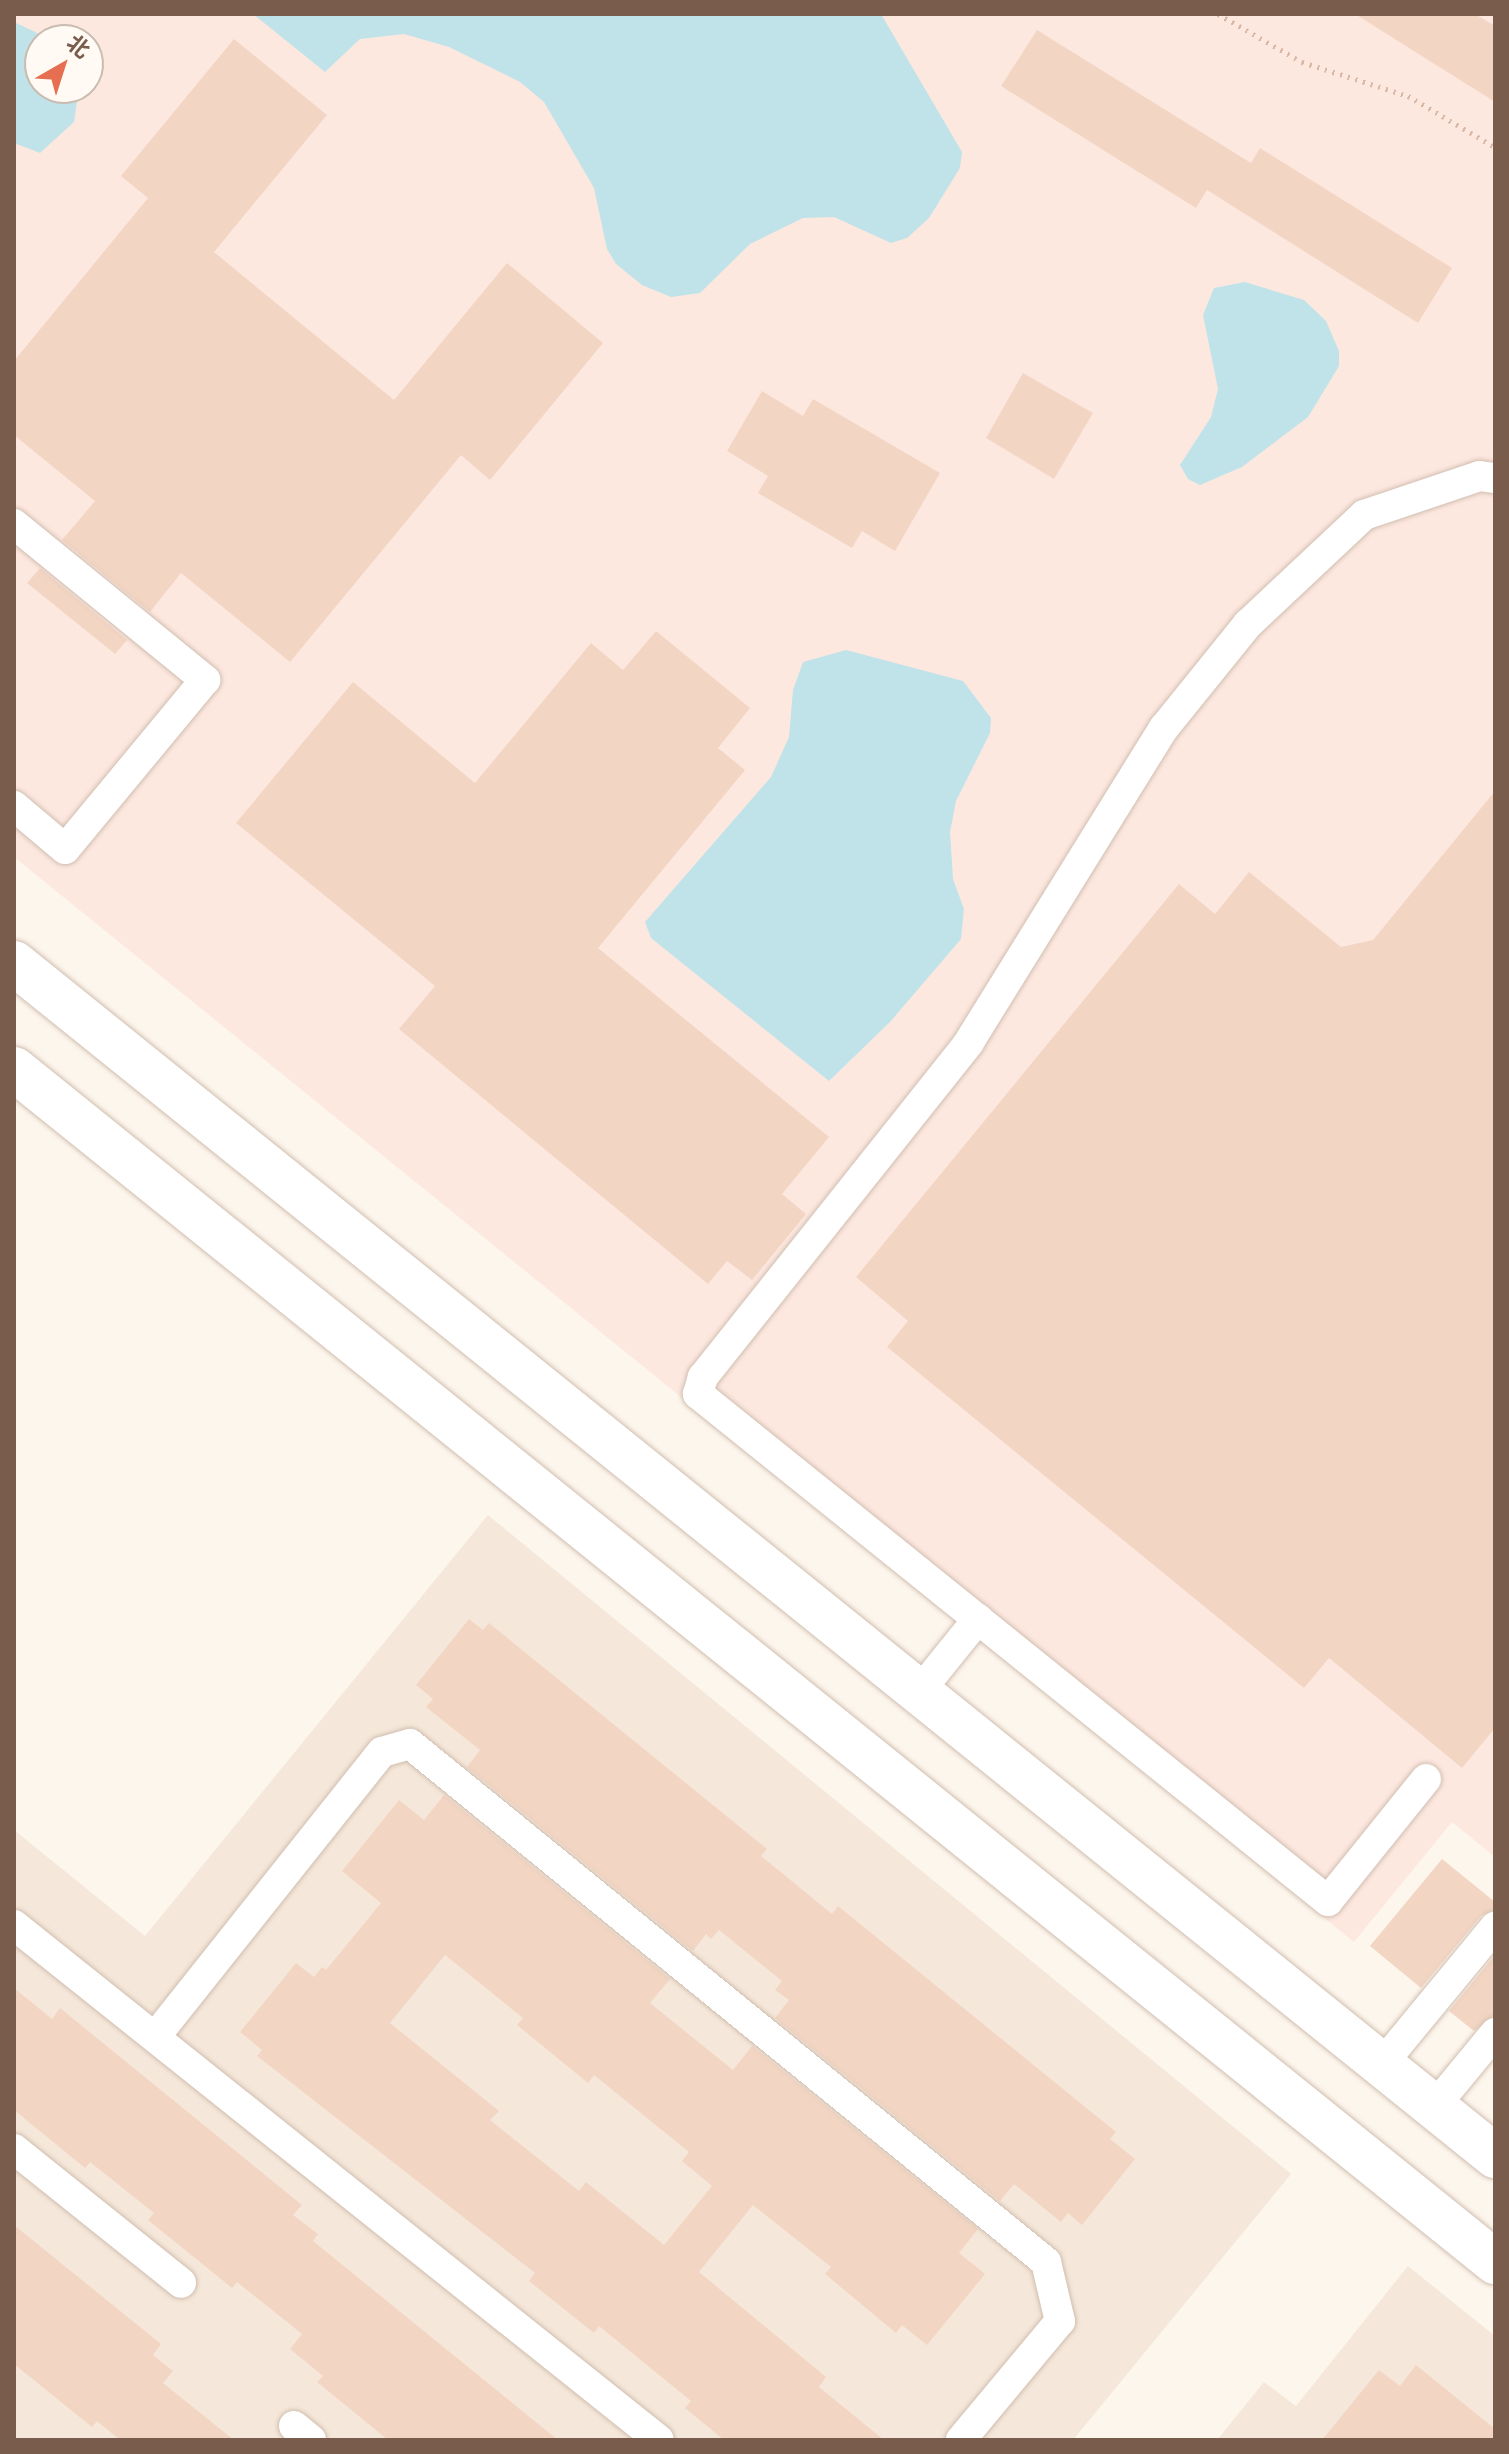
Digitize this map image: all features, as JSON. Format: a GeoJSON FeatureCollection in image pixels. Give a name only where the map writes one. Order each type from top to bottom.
{"type":"FeatureCollection","features":[{"type":"Feature","properties":{"kind":"street"},"geometry":{"type":"LineString","coordinates":[[14,963],[1495,2156]]}},
{"type":"Feature","properties":{"kind":"street"},"geometry":{"type":"LineString","coordinates":[[14,1069],[1495,2262]]}},
{"type":"Feature","properties":{"kind":"lane"},"geometry":{"type":"LineString","coordinates":[[1426,1779],[1328,1901],[698,1394],[703,1377],[969,1042],[1164,728],[1248,624],[1364,515],[1480,476],[1495,478]]}},
{"type":"Feature","properties":{"kind":"lane"},"geometry":{"type":"LineString","coordinates":[[14,524],[205,680],[65,849],[14,806]]}},
{"type":"Feature","properties":{"kind":"lane"},"geometry":{"type":"LineString","coordinates":[[919,1692],[978,1619]]}},
{"type":"Feature","properties":{"kind":"lane"},"geometry":{"type":"LineString","coordinates":[[155,2037],[382,1752],[410,1744],[1046,2262],[1060,2321],[961,2440]]}},
{"type":"Feature","properties":{"kind":"lane"},"geometry":{"type":"LineString","coordinates":[[14,1925],[659,2440]]}},
{"type":"Feature","properties":{"kind":"lane"},"geometry":{"type":"LineString","coordinates":[[1382,2064],[1495,1927]]}},
{"type":"Feature","properties":{"kind":"lane"},"geometry":{"type":"LineString","coordinates":[[1434,2107],[1495,2033]]}},
{"type":"Feature","properties":{"kind":"lane"},"geometry":{"type":"LineString","coordinates":[[14,2149],[181,2283]]}},
{"type":"Feature","properties":{"kind":"path"},"geometry":{"type":"LineString","coordinates":[[1218,14],[1302,62],[1408,96],[1495,147]]}},
{"type":"Feature","properties":{"kind":"shaded area"},"geometry":{"type":"Polygon","coordinates":[[[14,14],[1495,14],[1495,1857],[1452,1822],[1354,1942],[14,857],[14,14]]]}},
{"type":"Feature","properties":{"kind":"shaded area"},"geometry":{"type":"Polygon","coordinates":[[[488,1515],[1291,2174],[1073,2440],[14,2440],[14,1830],[145,1936],[488,1515]]]}},
{"type":"Feature","properties":{"kind":"shaded area"},"geometry":{"type":"Polygon","coordinates":[[[1408,2266],[1495,2336],[1495,2440],[1217,2440],[1264,2382],[1296,2406],[1408,2266]]]}},
{"type":"Feature","properties":{"kind":"water"},"geometry":{"type":"Polygon","coordinates":[[[253,14],[881,14],[962,152],[960,168],[929,218],[907,238],[891,243],[834,217],[803,218],[750,244],[700,293],[671,297],[642,285],[616,264],[607,249],[594,188],[544,102],[520,82],[449,47],[404,34],[360,39],[325,72],[253,14]]]}},
{"type":"Feature","properties":{"kind":"water"},"geometry":{"type":"Polygon","coordinates":[[[14,22],[24,27],[24,104],[77,104],[74,122],[40,153],[14,143],[14,22]]]}},
{"type":"Feature","properties":{"kind":"water"},"geometry":{"type":"Polygon","coordinates":[[[1245,282],[1304,300],[1326,321],[1339,351],[1339,366],[1308,417],[1242,467],[1200,485],[1188,479],[1180,465],[1211,417],[1218,389],[1203,315],[1214,288],[1245,282]]]}},
{"type":"Feature","properties":{"kind":"water"},"geometry":{"type":"Polygon","coordinates":[[[846,650],[963,681],[991,718],[990,733],[956,801],[950,832],[953,879],[964,909],[961,939],[890,1022],[829,1081],[651,938],[645,922],[771,777],[789,737],[793,690],[803,662],[846,650]]]}},
{"type":"Feature","properties":{"kind":"building"},"geometry":{"type":"Polygon","coordinates":[[[1355,14],[1475,14],[1495,26],[1495,102],[1355,14]]]}},
{"type":"Feature","properties":{"kind":"building"},"geometry":{"type":"Polygon","coordinates":[[[1037,30],[1251,163],[1260,148],[1452,268],[1418,323],[1207,190],[1196,208],[1001,86],[1037,30]]]}},
{"type":"Feature","properties":{"kind":"building"},"geometry":{"type":"Polygon","coordinates":[[[234,39],[327,115],[214,252],[394,400],[507,263],[603,343],[490,480],[461,455],[290,662],[181,573],[150,612],[62,540],[95,501],[14,435],[14,361],[148,198],[121,176],[234,39]]]}},
{"type":"Feature","properties":{"kind":"building"},"geometry":{"type":"Polygon","coordinates":[[[1023,373],[1093,413],[1054,479],[986,438],[1023,373]]]}},
{"type":"Feature","properties":{"kind":"building"},"geometry":{"type":"Polygon","coordinates":[[[762,391],[803,416],[813,399],[940,473],[895,551],[862,531],[852,548],[758,493],[768,476],[727,451],[762,391]]]}},
{"type":"Feature","properties":{"kind":"building"},"geometry":{"type":"Polygon","coordinates":[[[40,568],[127,640],[115,654],[27,583],[40,568]]]}},
{"type":"Feature","properties":{"kind":"building"},"geometry":{"type":"Polygon","coordinates":[[[656,631],[750,708],[718,748],[745,770],[598,948],[829,1137],[782,1194],[806,1214],[752,1280],[727,1261],[708,1284],[399,1029],[435,986],[236,823],[353,682],[475,783],[591,643],[623,670],[656,631]]]}},
{"type":"Feature","properties":{"kind":"building"},"geometry":{"type":"Polygon","coordinates":[[[1495,791],[1495,1728],[1462,1768],[1329,1658],[1304,1688],[887,1347],[908,1321],[856,1277],[1179,884],[1215,914],[1249,872],[1341,947],[1373,940],[1495,791]]]}},
{"type":"Feature","properties":{"kind":"building"},"geometry":{"type":"Polygon","coordinates":[[[469,1619],[483,1630],[489,1623],[767,1849],[761,1856],[832,1914],[838,1906],[1116,2132],[1110,2139],[1135,2159],[1082,2225],[1068,2213],[1061,2222],[1014,2184],[1000,2201],[775,2018],[789,2000],[775,1990],[782,1981],[719,1930],[711,1939],[706,1934],[693,1951],[467,1767],[480,1750],[426,1707],[433,1699],[416,1685],[469,1619]]]}},
{"type":"Feature","properties":{"kind":"building"},"geometry":{"type":"Polygon","coordinates":[[[444,1795],[670,1979],[650,2003],[733,2070],[752,2046],[978,2229],[959,2253],[985,2274],[927,2345],[902,2325],[896,2333],[825,2274],[831,2267],[753,2205],[699,2272],[826,2377],[819,2387],[884,2440],[724,2440],[685,2408],[691,2401],[599,2326],[594,2333],[529,2281],[535,2273],[257,2056],[262,2050],[240,2032],[296,1963],[314,1977],[322,1967],[326,1970],[381,1903],[342,1871],[399,1800],[424,1820],[444,1795]],[[445,1955],[390,2023],[499,2111],[490,2120],[579,2191],[586,2182],[664,2245],[712,2186],[682,2161],[689,2152],[594,2075],[588,2083],[517,2025],[523,2018],[445,1955]]]}},
{"type":"Feature","properties":{"kind":"building"},"geometry":{"type":"Polygon","coordinates":[[[1442,1859],[1495,1902],[1495,1909],[1481,1916],[1421,1988],[1370,1946],[1442,1859]]]}},
{"type":"Feature","properties":{"kind":"building"},"geometry":{"type":"Polygon","coordinates":[[[1495,1955],[1495,2015],[1474,2031],[1449,2011],[1495,1955]]]}},
{"type":"Feature","properties":{"kind":"building"},"geometry":{"type":"Polygon","coordinates":[[[14,1988],[52,2019],[60,2008],[302,2205],[293,2215],[318,2234],[313,2241],[558,2440],[388,2440],[317,2382],[323,2376],[290,2349],[302,2334],[237,2282],[232,2288],[148,2220],[154,2213],[90,2162],[85,2168],[14,2110],[14,1988]]]}},
{"type":"Feature","properties":{"kind":"building"},"geometry":{"type":"Polygon","coordinates":[[[14,2225],[161,2344],[153,2355],[173,2371],[163,2383],[234,2440],[120,2440],[97,2421],[92,2427],[14,2364],[14,2225]]]}},
{"type":"Feature","properties":{"kind":"building"},"geometry":{"type":"Polygon","coordinates":[[[1416,2365],[1495,2429],[1495,2440],[1322,2440],[1379,2370],[1400,2386],[1416,2365]]]}}]}
